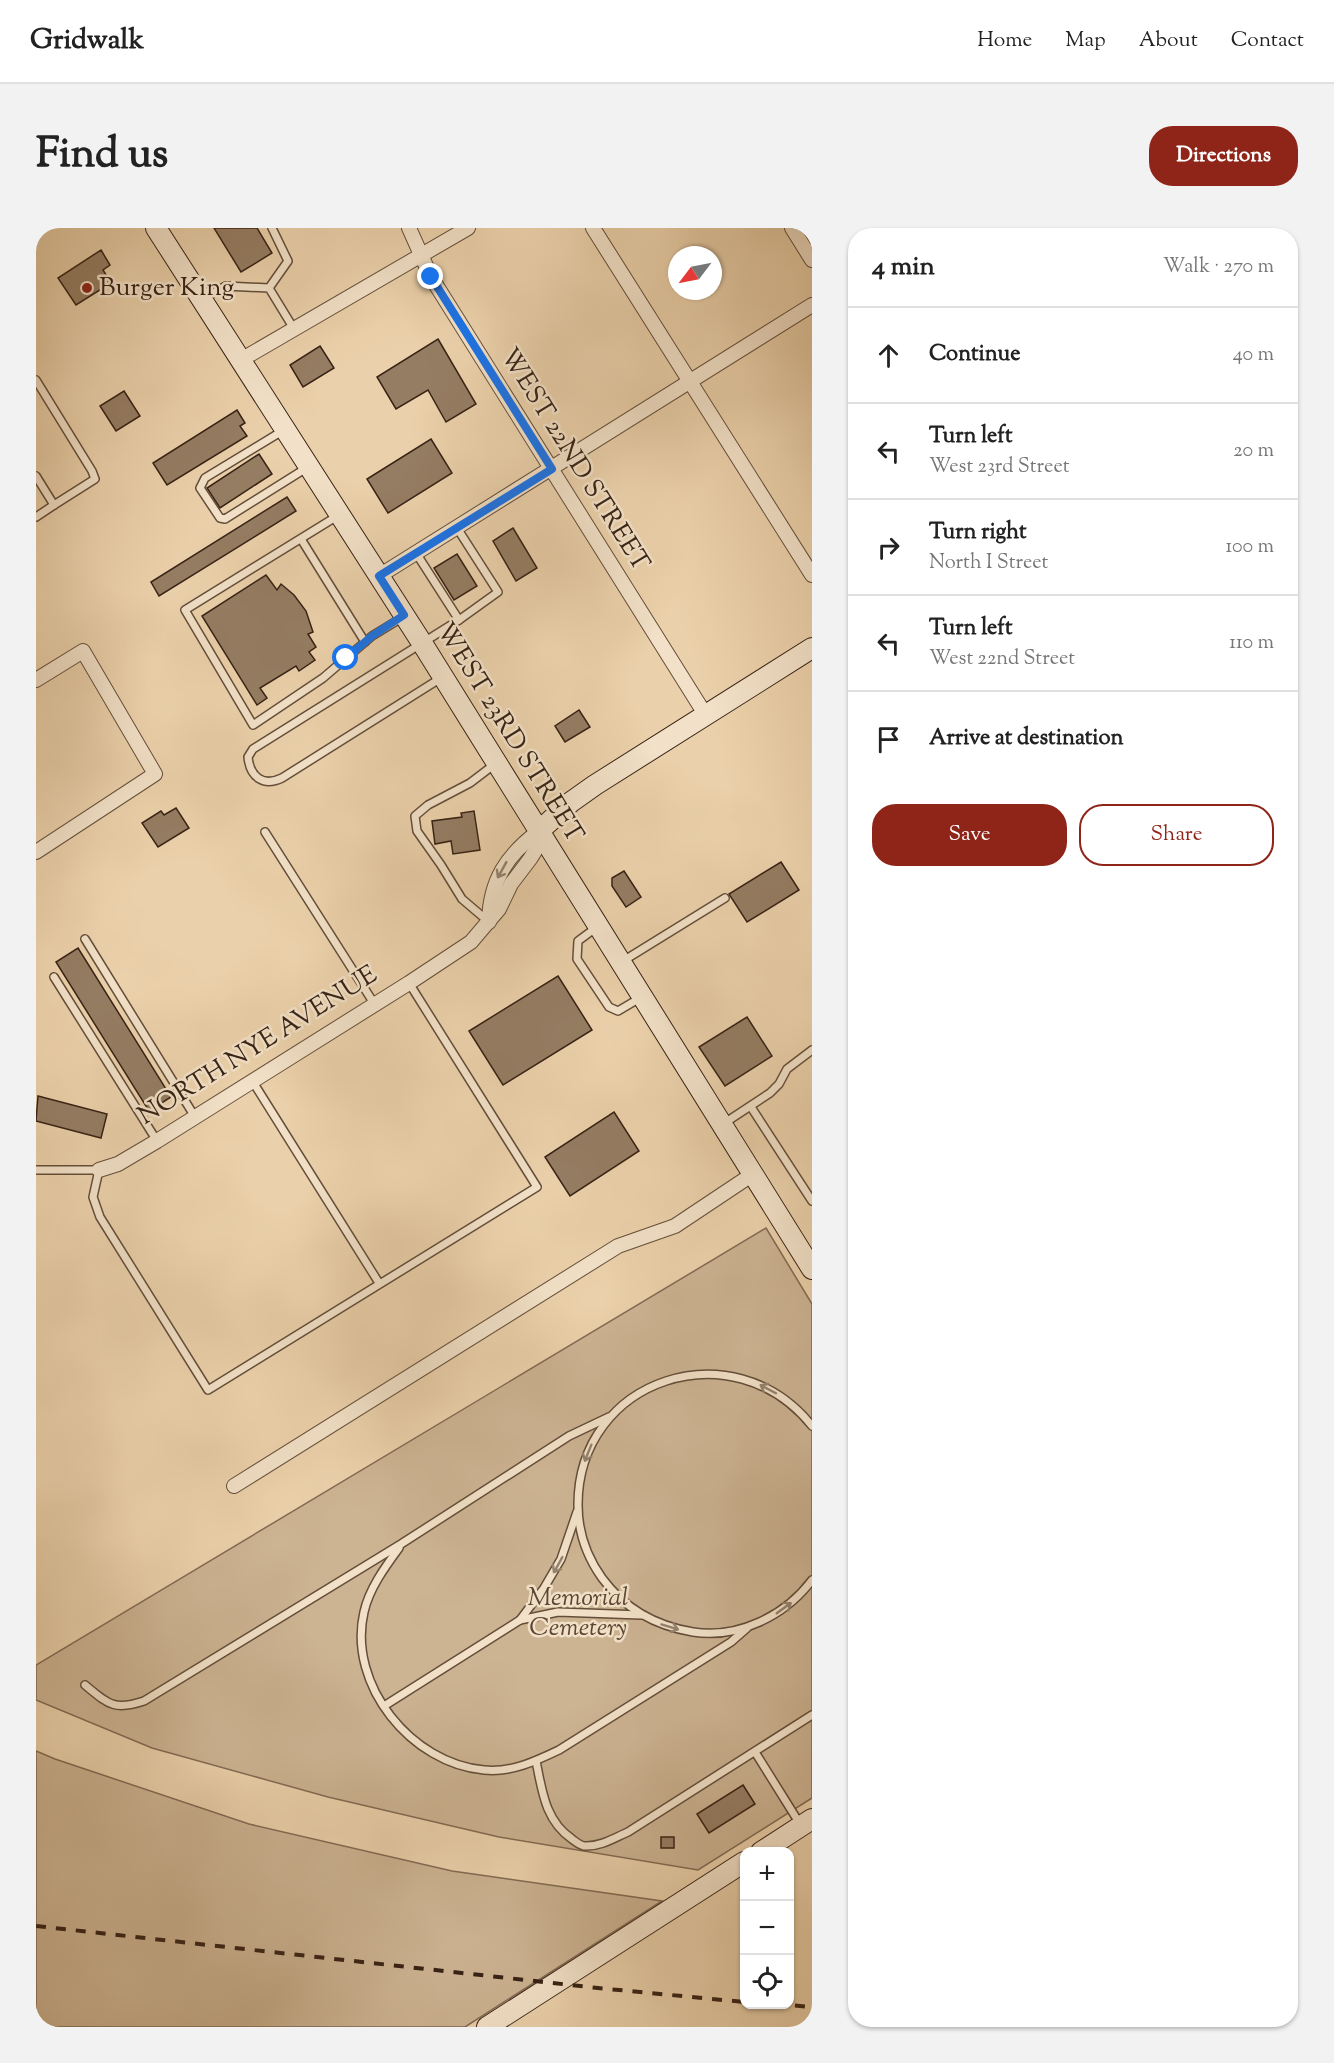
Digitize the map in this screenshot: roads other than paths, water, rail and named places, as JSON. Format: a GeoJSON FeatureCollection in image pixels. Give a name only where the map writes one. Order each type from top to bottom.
{"type":"FeatureCollection","features":[{"type":"Feature","properties":{"kind":"main road","name":"WEST 23RD STREET"},"geometry":{"type":"LineString","coordinates":[[156,228],[239,361],[422,643],[812,1269]]}},
{"type":"Feature","properties":{"kind":"main road"},"geometry":{"type":"LineString","coordinates":[[539,831],[578,797],[705,714],[810,653]]}},
{"type":"Feature","properties":{"kind":"main road"},"geometry":{"type":"LineString","coordinates":[[768,1847],[807,1823]]}},
{"type":"Feature","properties":{"kind":"main road"},"geometry":{"type":"LineString","coordinates":[[487,2027],[740,1865]]}},
{"type":"Feature","properties":{"kind":"street","name":"WEST 22ND STREET"},"geometry":{"type":"LineString","coordinates":[[409,228],[431,277],[705,714]]}},
{"type":"Feature","properties":{"kind":"street"},"geometry":{"type":"LineString","coordinates":[[239,361],[468,228]]}},
{"type":"Feature","properties":{"kind":"street"},"geometry":{"type":"LineString","coordinates":[[593,228],[812,575]]}},
{"type":"Feature","properties":{"kind":"street"},"geometry":{"type":"LineString","coordinates":[[792,228],[812,260]]}},
{"type":"Feature","properties":{"kind":"street"},"geometry":{"type":"LineString","coordinates":[[379,576],[812,305]]}},
{"type":"Feature","properties":{"kind":"street"},"geometry":{"type":"LineString","coordinates":[[36,681],[83,651],[155,774],[36,852]]}},
{"type":"Feature","properties":{"kind":"street"},"geometry":{"type":"LineString","coordinates":[[489,922],[492,894],[500,873],[515,850],[539,831]]}},
{"type":"Feature","properties":{"kind":"street","name":"NORTH NYE AVENUE"},"geometry":{"type":"LineString","coordinates":[[99,1170],[118,1164],[157,1141],[375,1005],[471,942],[489,922]]}},
{"type":"Feature","properties":{"kind":"street"},"geometry":{"type":"LineString","coordinates":[[234,1486],[618,1246],[675,1226],[753,1174]]}},
{"type":"Feature","properties":{"kind":"lane"},"geometry":{"type":"LineString","coordinates":[[269,288],[288,261],[272,228]]}},
{"type":"Feature","properties":{"kind":"lane"},"geometry":{"type":"LineString","coordinates":[[201,300],[226,285],[269,288]]}},
{"type":"Feature","properties":{"kind":"lane"},"geometry":{"type":"LineString","coordinates":[[269,288],[294,329]]}},
{"type":"Feature","properties":{"kind":"lane"},"geometry":{"type":"LineString","coordinates":[[36,380],[92,471],[94,479],[36,517]]}},
{"type":"Feature","properties":{"kind":"lane"},"geometry":{"type":"LineString","coordinates":[[284,430],[205,478],[200,488],[220,518],[225,519],[308,467]]}},
{"type":"Feature","properties":{"kind":"lane"},"geometry":{"type":"LineString","coordinates":[[36,476],[54,505]]}},
{"type":"Feature","properties":{"kind":"lane"},"geometry":{"type":"LineString","coordinates":[[339,515],[185,610],[253,725],[323,678],[365,642],[404,615]]}},
{"type":"Feature","properties":{"kind":"lane"},"geometry":{"type":"LineString","coordinates":[[443,677],[272,783],[261,781],[249,769],[248,757],[253,749],[459,620],[498,592],[457,528]]}},
{"type":"Feature","properties":{"kind":"lane"},"geometry":{"type":"LineString","coordinates":[[301,539],[365,642]]}},
{"type":"Feature","properties":{"kind":"lane"},"geometry":{"type":"LineString","coordinates":[[416,553],[459,620]]}},
{"type":"Feature","properties":{"kind":"lane"},"geometry":{"type":"LineString","coordinates":[[489,922],[462,899],[417,831],[415,816],[428,805],[470,783],[496,763]]}},
{"type":"Feature","properties":{"kind":"lane"},"geometry":{"type":"LineString","coordinates":[[265,832],[375,1005]]}},
{"type":"Feature","properties":{"kind":"lane"},"geometry":{"type":"LineString","coordinates":[[621,962],[725,898]]}},
{"type":"Feature","properties":{"kind":"lane"},"geometry":{"type":"LineString","coordinates":[[598,926],[578,941],[577,959],[609,1008],[618,1011],[642,997]]}},
{"type":"Feature","properties":{"kind":"lane"},"geometry":{"type":"LineString","coordinates":[[85,939],[195,1117]]}},
{"type":"Feature","properties":{"kind":"lane"},"geometry":{"type":"LineString","coordinates":[[54,977],[157,1141]]}},
{"type":"Feature","properties":{"kind":"lane"},"geometry":{"type":"LineString","coordinates":[[99,1170],[93,1197],[100,1217],[208,1390],[537,1187],[409,983]]}},
{"type":"Feature","properties":{"kind":"lane"},"geometry":{"type":"LineString","coordinates":[[722,1125],[770,1093],[779,1084],[787,1069],[812,1050]]}},
{"type":"Feature","properties":{"kind":"lane"},"geometry":{"type":"LineString","coordinates":[[253,1082],[379,1283]]}},
{"type":"Feature","properties":{"kind":"lane"},"geometry":{"type":"LineString","coordinates":[[751,1107],[812,1201]]}},
{"type":"Feature","properties":{"kind":"lane","name":"NORTH NYE AVENUE"},"geometry":{"type":"LineString","coordinates":[[36,1170],[99,1170]]}},
{"type":"Feature","properties":{"kind":"lane"},"geometry":{"type":"LineString","coordinates":[[749,1626],[713,1633],[677,1629],[643,1616],[617,1596],[597,1571],[584,1542],[578,1510],[580,1477],[585,1459],[611,1416],[631,1398],[651,1386],[685,1375],[715,1373],[741,1378],[766,1387],[793,1405],[812,1426]]}},
{"type":"Feature","properties":{"kind":"lane"},"geometry":{"type":"LineString","coordinates":[[85,1685],[107,1703],[126,1707],[144,1701],[401,1544],[569,1436],[611,1416]]}},
{"type":"Feature","properties":{"kind":"lane"},"geometry":{"type":"LineString","coordinates":[[520,1620],[544,1588],[561,1559],[578,1510]]}},
{"type":"Feature","properties":{"kind":"lane"},"geometry":{"type":"LineString","coordinates":[[401,1544],[384,1567],[364,1612],[362,1637],[364,1662],[384,1706],[398,1726],[416,1743],[436,1756],[458,1765],[485,1770],[512,1768],[536,1761],[559,1750],[712,1654],[749,1626],[788,1605],[812,1580]]}},
{"type":"Feature","properties":{"kind":"lane"},"geometry":{"type":"LineString","coordinates":[[384,1706],[520,1620],[558,1612],[643,1616]]}},
{"type":"Feature","properties":{"kind":"lane"},"geometry":{"type":"LineString","coordinates":[[536,1761],[543,1797],[550,1817],[565,1835],[582,1846],[602,1844],[628,1832],[812,1715]]}},
{"type":"Feature","properties":{"kind":"lane"},"geometry":{"type":"LineString","coordinates":[[755,1752],[807,1823]]}},
{"type":"Feature","properties":{"kind":"railway"},"geometry":{"type":"LineString","coordinates":[[36,1926],[740,2002]]}},
{"type":"Feature","properties":{"kind":"railway"},"geometry":{"type":"LineString","coordinates":[[794,2006],[812,2007]]}},
{"type":"Feature","properties":{"kind":"place","name":"Burger King"},"geometry":{"type":"Point","coordinates":[87,288]}},
{"type":"Feature","properties":{"kind":"park label","name":"Memorial Cemetery"},"geometry":{"type":"Point","coordinates":[578,1613]}}]}
